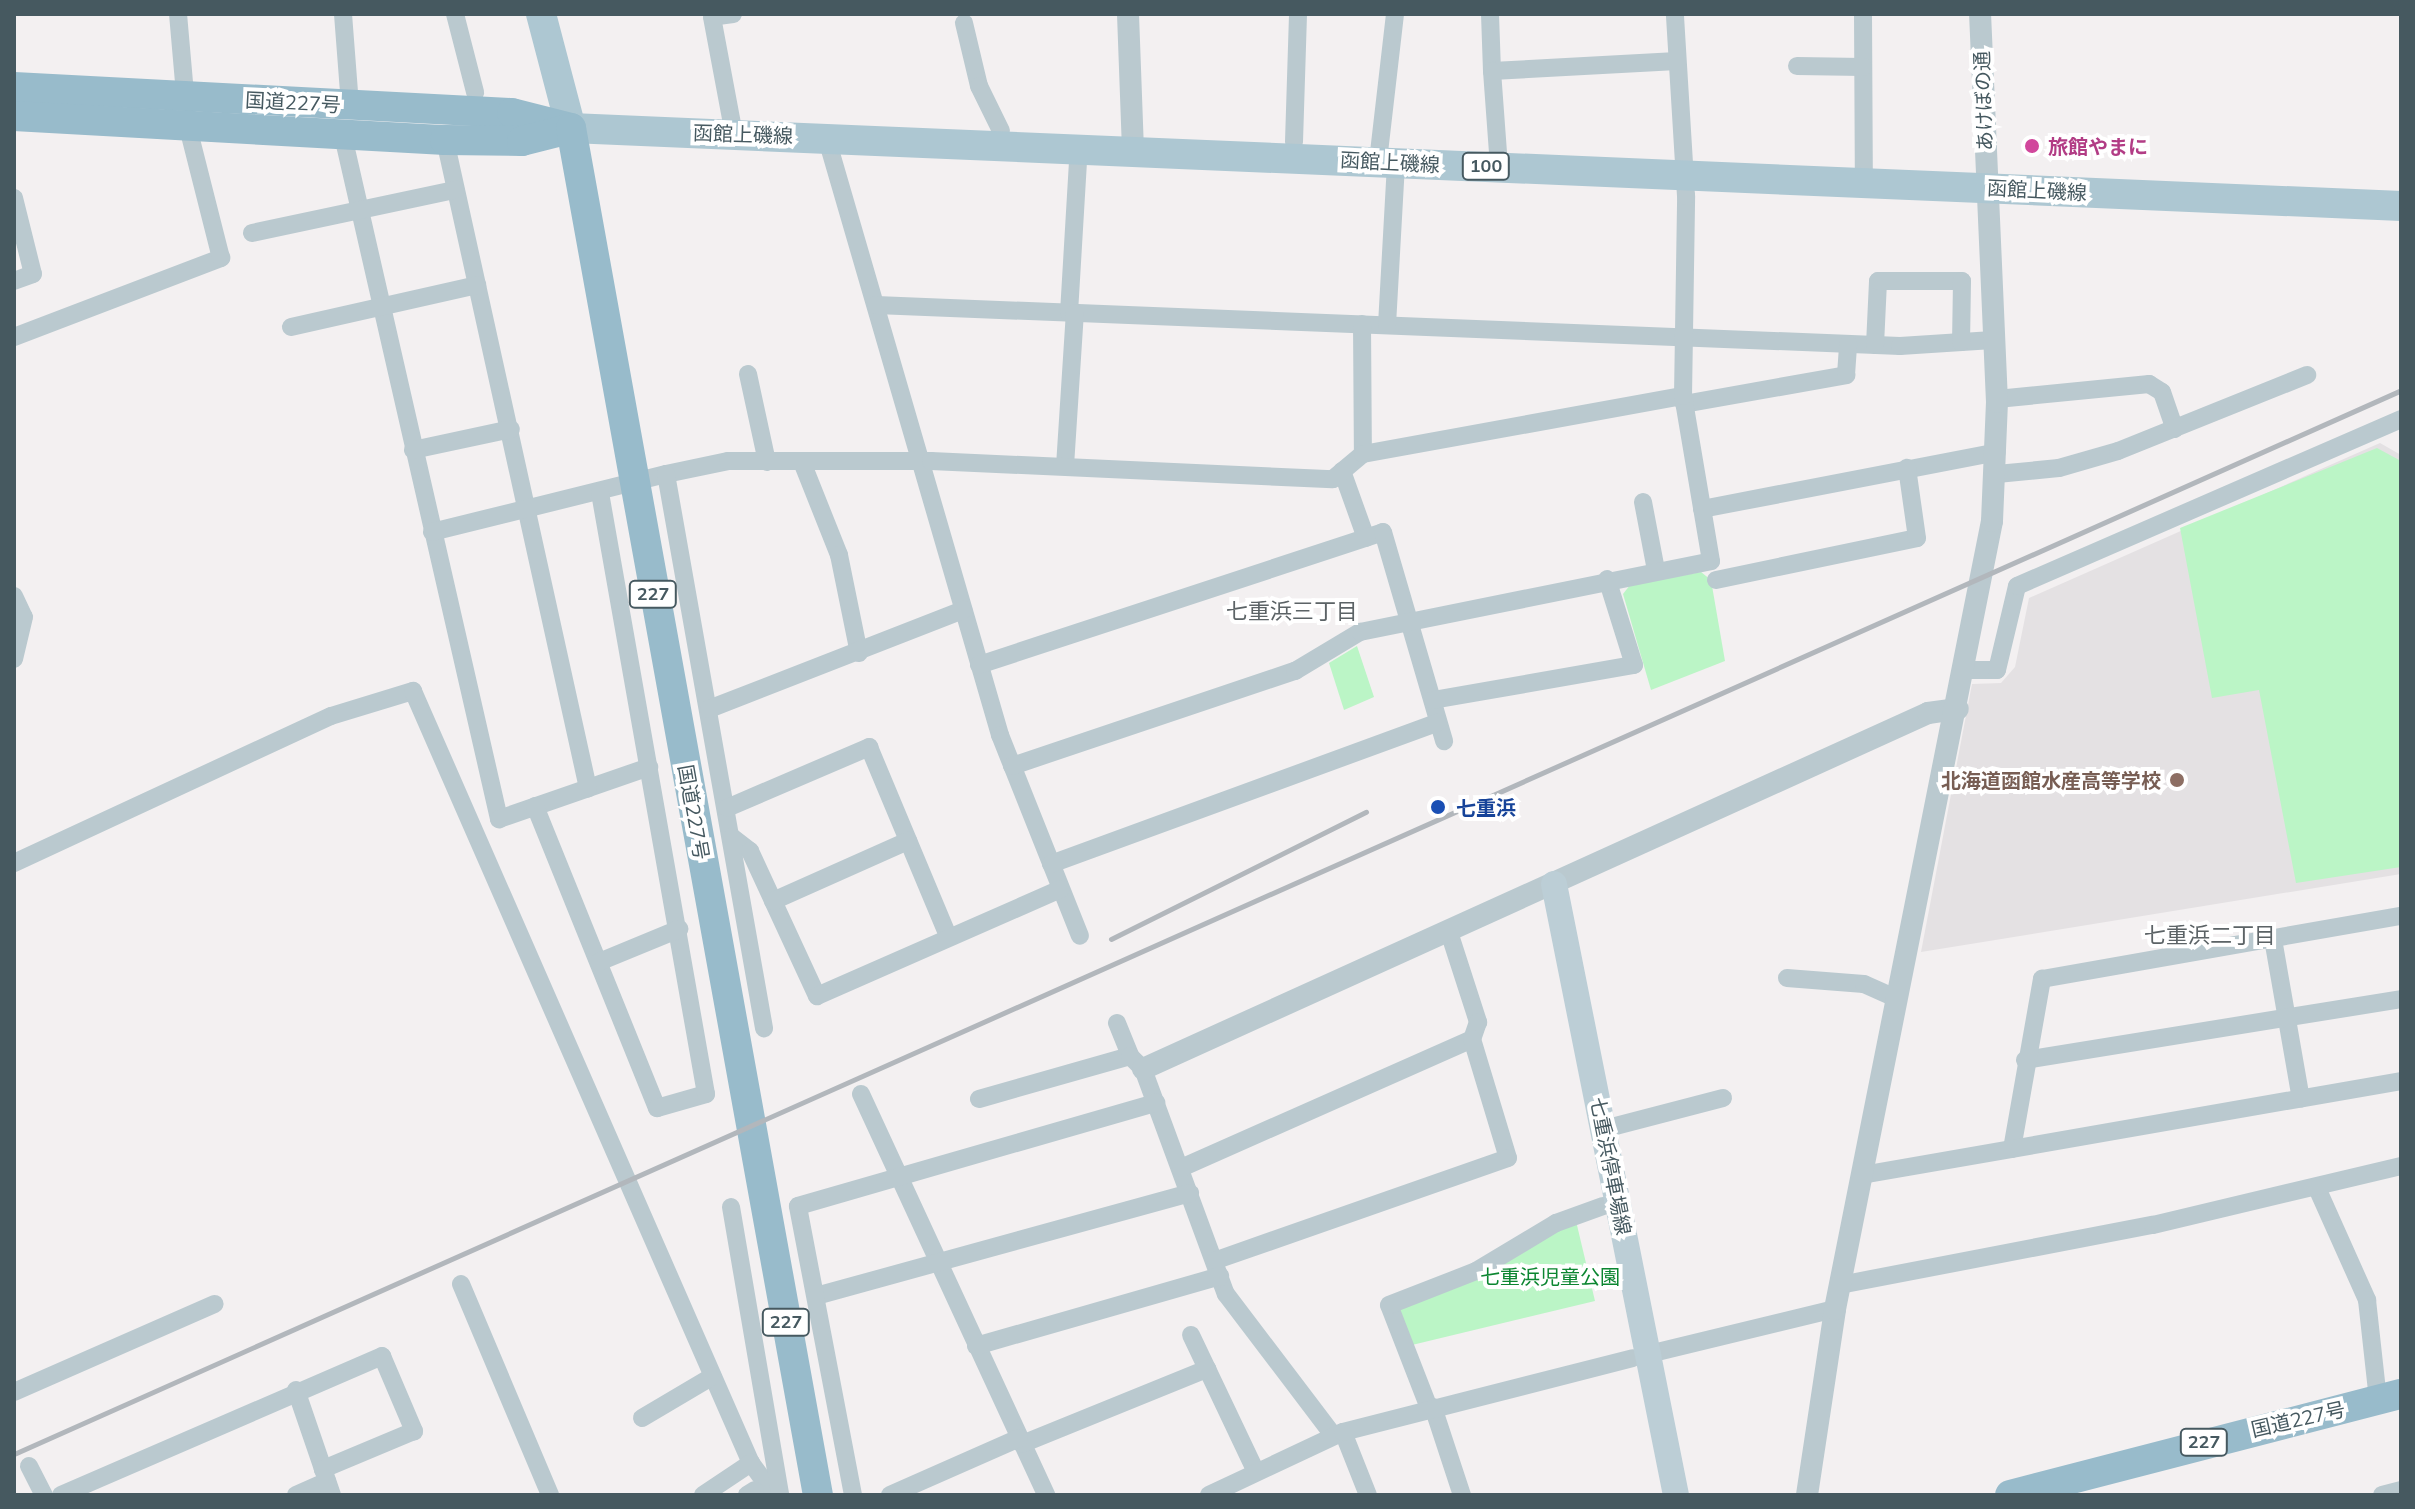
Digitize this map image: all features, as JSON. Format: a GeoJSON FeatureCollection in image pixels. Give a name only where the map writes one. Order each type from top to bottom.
{"type":"FeatureCollection","features":[{"type":"Feature","properties":{"kind":"highway","name":"国道227号"},"geometry":{"type":"LineString","coordinates":[[14,87],[512,113],[571,128]]}},
{"type":"Feature","properties":{"kind":"highway","name":"国道227号"},"geometry":{"type":"LineString","coordinates":[[14,116],[445,140],[522,141],[571,128]]}},
{"type":"Feature","properties":{"kind":"highway","name":"国道227号"},"geometry":{"type":"LineString","coordinates":[[571,128],[818,1495]]}},
{"type":"Feature","properties":{"kind":"highway","name":"国道227号"},"geometry":{"type":"LineString","coordinates":[[2010,1495],[2390,1397]]}},
{"type":"Feature","properties":{"kind":"main road"},"geometry":{"type":"LineString","coordinates":[[541,14],[571,128]]}},
{"type":"Feature","properties":{"kind":"main road"},"geometry":{"type":"LineString","coordinates":[[559,14],[571,128]]}},
{"type":"Feature","properties":{"kind":"main road","name":"函館上磯線"},"geometry":{"type":"LineString","coordinates":[[571,128],[826,136],[2401,206]]}},
{"type":"Feature","properties":{"kind":"main road","name":"七重浜停車場線"},"geometry":{"type":"LineString","coordinates":[[1554,884],[1604,1129],[1641,1356],[1676,1495]]}},
{"type":"Feature","properties":{"kind":"street"},"geometry":{"type":"LineString","coordinates":[[14,337],[221,258],[188,128],[178,14]]}},
{"type":"Feature","properties":{"kind":"street"},"geometry":{"type":"LineString","coordinates":[[343,14],[350,105]]}},
{"type":"Feature","properties":{"kind":"street"},"geometry":{"type":"LineString","coordinates":[[455,14],[475,92]]}},
{"type":"Feature","properties":{"kind":"street"},"geometry":{"type":"LineString","coordinates":[[733,14],[712,16],[734,134]]}},
{"type":"Feature","properties":{"kind":"street"},"geometry":{"type":"LineString","coordinates":[[1128,14],[1133,150]]}},
{"type":"Feature","properties":{"kind":"street"},"geometry":{"type":"LineString","coordinates":[[1294,142],[1298,14]]}},
{"type":"Feature","properties":{"kind":"street"},"geometry":{"type":"LineString","coordinates":[[1387,325],[1387,161],[1395,14]]}},
{"type":"Feature","properties":{"kind":"street"},"geometry":{"type":"LineString","coordinates":[[1490,14],[1499,167]]}},
{"type":"Feature","properties":{"kind":"street"},"geometry":{"type":"LineString","coordinates":[[1012,766],[1295,671],[1360,632],[1409,618],[1711,561],[1683,400],[1683,175],[1675,14]]}},
{"type":"Feature","properties":{"kind":"street"},"geometry":{"type":"LineString","coordinates":[[1863,14],[1864,182]]}},
{"type":"Feature","properties":{"kind":"street","name":"あけぼの通"},"geometry":{"type":"LineString","coordinates":[[1807,1495],[1835,1309],[1966,670],[1997,474],[1997,399],[1980,14]]}},
{"type":"Feature","properties":{"kind":"street"},"geometry":{"type":"LineString","coordinates":[[964,23],[979,86],[1001,131]]}},
{"type":"Feature","properties":{"kind":"street"},"geometry":{"type":"LineString","coordinates":[[1492,71],[1677,61]]}},
{"type":"Feature","properties":{"kind":"street"},"geometry":{"type":"LineString","coordinates":[[1797,66],[1863,67]]}},
{"type":"Feature","properties":{"kind":"street"},"geometry":{"type":"LineString","coordinates":[[343,136],[357,209],[499,819],[649,767]]}},
{"type":"Feature","properties":{"kind":"street"},"geometry":{"type":"LineString","coordinates":[[826,136],[918,463],[979,665],[1012,766],[1080,936]]}},
{"type":"Feature","properties":{"kind":"street"},"geometry":{"type":"LineString","coordinates":[[445,140],[588,788]]}},
{"type":"Feature","properties":{"kind":"street"},"geometry":{"type":"LineString","coordinates":[[1065,466],[1079,147]]}},
{"type":"Feature","properties":{"kind":"street"},"geometry":{"type":"LineString","coordinates":[[252,233],[455,190]]}},
{"type":"Feature","properties":{"kind":"street"},"geometry":{"type":"LineString","coordinates":[[14,198],[33,274],[14,281]]}},
{"type":"Feature","properties":{"kind":"street"},"geometry":{"type":"LineString","coordinates":[[1875,345],[1878,281],[1962,281],[1961,342]]}},
{"type":"Feature","properties":{"kind":"street"},"geometry":{"type":"LineString","coordinates":[[291,327],[477,285]]}},
{"type":"Feature","properties":{"kind":"street"},"geometry":{"type":"LineString","coordinates":[[876,305],[1875,345],[1993,340]]}},
{"type":"Feature","properties":{"kind":"street"},"geometry":{"type":"LineString","coordinates":[[1362,324],[1363,454]]}},
{"type":"Feature","properties":{"kind":"street"},"geometry":{"type":"LineString","coordinates":[[432,532],[600,493],[666,474],[767,462],[1065,466],[1333,479],[1363,454],[1846,375],[1848,344]]}},
{"type":"Feature","properties":{"kind":"street"},"geometry":{"type":"LineString","coordinates":[[748,374],[767,462]]}},
{"type":"Feature","properties":{"kind":"street"},"geometry":{"type":"LineString","coordinates":[[1997,474],[2059,468],[2175,429],[2307,375]]}},
{"type":"Feature","properties":{"kind":"street"},"geometry":{"type":"LineString","coordinates":[[1997,399],[2149,384],[2162,392],[2175,429]]}},
{"type":"Feature","properties":{"kind":"street"},"geometry":{"type":"LineString","coordinates":[[1966,670],[1997,670],[2017,586],[2401,419]]}},
{"type":"Feature","properties":{"kind":"street"},"geometry":{"type":"LineString","coordinates":[[413,450],[511,429]]}},
{"type":"Feature","properties":{"kind":"street"},"geometry":{"type":"LineString","coordinates":[[1702,509],[1997,452]]}},
{"type":"Feature","properties":{"kind":"street"},"geometry":{"type":"LineString","coordinates":[[802,462],[839,555],[859,653]]}},
{"type":"Feature","properties":{"kind":"street"},"geometry":{"type":"LineString","coordinates":[[1716,580],[1917,538],[1907,468]]}},
{"type":"Feature","properties":{"kind":"street"},"geometry":{"type":"LineString","coordinates":[[1342,471],[1366,538]]}},
{"type":"Feature","properties":{"kind":"street"},"geometry":{"type":"LineString","coordinates":[[666,474],[764,1028]]}},
{"type":"Feature","properties":{"kind":"street"},"geometry":{"type":"LineString","coordinates":[[535,806],[657,1108],[706,1094],[600,493]]}},
{"type":"Feature","properties":{"kind":"street"},"geometry":{"type":"LineString","coordinates":[[1643,502],[1656,570]]}},
{"type":"Feature","properties":{"kind":"street"},"geometry":{"type":"LineString","coordinates":[[979,665],[1383,532],[1440,732],[1051,864]]}},
{"type":"Feature","properties":{"kind":"street"},"geometry":{"type":"LineString","coordinates":[[1433,700],[1634,665],[1607,579]]}},
{"type":"Feature","properties":{"kind":"street"},"geometry":{"type":"LineString","coordinates":[[14,596],[24,617],[14,659]]}},
{"type":"Feature","properties":{"kind":"street"},"geometry":{"type":"LineString","coordinates":[[709,709],[963,610]]}},
{"type":"Feature","properties":{"kind":"street"},"geometry":{"type":"LineString","coordinates":[[14,863],[331,716],[413,691],[751,1463],[774,1495]]}},
{"type":"Feature","properties":{"kind":"street"},"geometry":{"type":"LineString","coordinates":[[979,1099],[1136,1062],[1449,932],[1928,713],[1958,709]]}},
{"type":"Feature","properties":{"kind":"street"},"geometry":{"type":"LineString","coordinates":[[727,808],[869,747],[948,936]]}},
{"type":"Feature","properties":{"kind":"street"},"geometry":{"type":"LineString","coordinates":[[732,837],[750,851],[817,996],[1061,889]]}},
{"type":"Feature","properties":{"kind":"street"},"geometry":{"type":"LineString","coordinates":[[773,901],[908,841]]}},
{"type":"Feature","properties":{"kind":"street"},"geometry":{"type":"LineString","coordinates":[[2012,1149],[2025,1060],[2042,979],[2401,916]]}},
{"type":"Feature","properties":{"kind":"street"},"geometry":{"type":"LineString","coordinates":[[599,962],[679,929]]}},
{"type":"Feature","properties":{"kind":"street"},"geometry":{"type":"LineString","coordinates":[[976,1346],[1218,1268],[1508,1158],[1472,1039],[1478,1022],[1449,932]]}},
{"type":"Feature","properties":{"kind":"street"},"geometry":{"type":"LineString","coordinates":[[2273,939],[2301,1099]]}},
{"type":"Feature","properties":{"kind":"street"},"geometry":{"type":"LineString","coordinates":[[1787,978],[1864,984],[1889,995]]}},
{"type":"Feature","properties":{"kind":"street"},"geometry":{"type":"LineString","coordinates":[[2025,1060],[2401,999]]}},
{"type":"Feature","properties":{"kind":"street"},"geometry":{"type":"LineString","coordinates":[[1117,1023],[1156,1103],[1233,1305],[1338,1434],[1368,1495]]}},
{"type":"Feature","properties":{"kind":"street"},"geometry":{"type":"LineString","coordinates":[[1181,1168],[1472,1039]]}},
{"type":"Feature","properties":{"kind":"street"},"geometry":{"type":"LineString","coordinates":[[1862,1175],[2401,1081]]}},
{"type":"Feature","properties":{"kind":"street"},"geometry":{"type":"LineString","coordinates":[[861,1094],[1046,1495]]}},
{"type":"Feature","properties":{"kind":"street"},"geometry":{"type":"LineString","coordinates":[[1604,1129],[1723,1098]]}},
{"type":"Feature","properties":{"kind":"street"},"geometry":{"type":"LineString","coordinates":[[853,1495],[798,1206],[1156,1103]]}},
{"type":"Feature","properties":{"kind":"street"},"geometry":{"type":"LineString","coordinates":[[1840,1285],[2317,1188],[2401,1166]]}},
{"type":"Feature","properties":{"kind":"street"},"geometry":{"type":"LineString","coordinates":[[2317,1188],[2367,1300],[2390,1397]]}},
{"type":"Feature","properties":{"kind":"street"},"geometry":{"type":"LineString","coordinates":[[816,1296],[1190,1193]]}},
{"type":"Feature","properties":{"kind":"street"},"geometry":{"type":"LineString","coordinates":[[1462,1495],[1389,1305],[1476,1271],[1556,1223],[1603,1206]]}},
{"type":"Feature","properties":{"kind":"street"},"geometry":{"type":"LineString","coordinates":[[731,1207],[780,1495]]}},
{"type":"Feature","properties":{"kind":"street"},"geometry":{"type":"LineString","coordinates":[[461,1284],[550,1495]]}},
{"type":"Feature","properties":{"kind":"street"},"geometry":{"type":"LineString","coordinates":[[14,1392],[214,1304]]}},
{"type":"Feature","properties":{"kind":"street"},"geometry":{"type":"LineString","coordinates":[[1209,1495],[1255,1470],[1338,1434],[1431,1408],[1835,1309]]}},
{"type":"Feature","properties":{"kind":"street"},"geometry":{"type":"LineString","coordinates":[[1191,1335],[1255,1470]]}},
{"type":"Feature","properties":{"kind":"street"},"geometry":{"type":"LineString","coordinates":[[61,1495],[296,1390],[382,1356],[414,1431],[328,1482],[296,1495]]}},
{"type":"Feature","properties":{"kind":"street"},"geometry":{"type":"LineString","coordinates":[[890,1495],[1207,1369]]}},
{"type":"Feature","properties":{"kind":"street"},"geometry":{"type":"LineString","coordinates":[[642,1418],[713,1376]]}},
{"type":"Feature","properties":{"kind":"street"},"geometry":{"type":"LineString","coordinates":[[296,1390],[328,1482]]}},
{"type":"Feature","properties":{"kind":"street"},"geometry":{"type":"LineString","coordinates":[[703,1495],[751,1463]]}},
{"type":"Feature","properties":{"kind":"street"},"geometry":{"type":"LineString","coordinates":[[29,1466],[44,1495]]}},
{"type":"Feature","properties":{"kind":"street"},"geometry":{"type":"LineString","coordinates":[[2382,1495],[2401,1490]]}},
{"type":"Feature","properties":{"kind":"shaded area","name":"北海道函館水産高等学校"},"geometry":{"type":"Polygon","coordinates":[[[2380,443],[2401,455],[2401,874],[1921,952],[1972,684],[2001,683],[2015,667],[2029,598],[2380,443]]]}},
{"type":"Feature","properties":{"kind":"green space"},"geometry":{"type":"Polygon","coordinates":[[[2377,448],[2401,461],[2401,867],[2296,883],[2259,690],[2212,698],[2180,528],[2377,448]]]}},
{"type":"Feature","properties":{"kind":"green space"},"geometry":{"type":"Polygon","coordinates":[[[1701,572],[1711,580],[1725,661],[1651,690],[1623,594],[1630,585],[1701,572]]]}},
{"type":"Feature","properties":{"kind":"green space"},"geometry":{"type":"Polygon","coordinates":[[[1357,646],[1374,697],[1344,710],[1329,663],[1357,646]]]}},
{"type":"Feature","properties":{"kind":"green space","name":"七重浜児童公園"},"geometry":{"type":"Polygon","coordinates":[[[1576,1221],[1595,1301],[1412,1345],[1398,1308],[1576,1221]]]}},
{"type":"Feature","properties":{"kind":"railway"},"geometry":{"type":"LineString","coordinates":[[14,1454],[2401,390]]}},
{"type":"Feature","properties":{"kind":"railway"},"geometry":{"type":"LineString","coordinates":[[1111,939],[1366,812]]}},
{"type":"Feature","properties":{"kind":"place","name":"旅館やまに"},"geometry":{"type":"Point","coordinates":[2032,146]}},
{"type":"Feature","properties":{"kind":"place","name":"北海道函館水産高等学校"},"geometry":{"type":"Point","coordinates":[2177,780]}},
{"type":"Feature","properties":{"kind":"place","name":"七重浜"},"geometry":{"type":"Point","coordinates":[1438,807]}},
{"type":"Feature","properties":{"kind":"district","name":"七重浜三丁目"},"geometry":{"type":"Point","coordinates":[1292,612]}},
{"type":"Feature","properties":{"kind":"district","name":"七重浜二丁目"},"geometry":{"type":"Point","coordinates":[2210,936]}}]}
